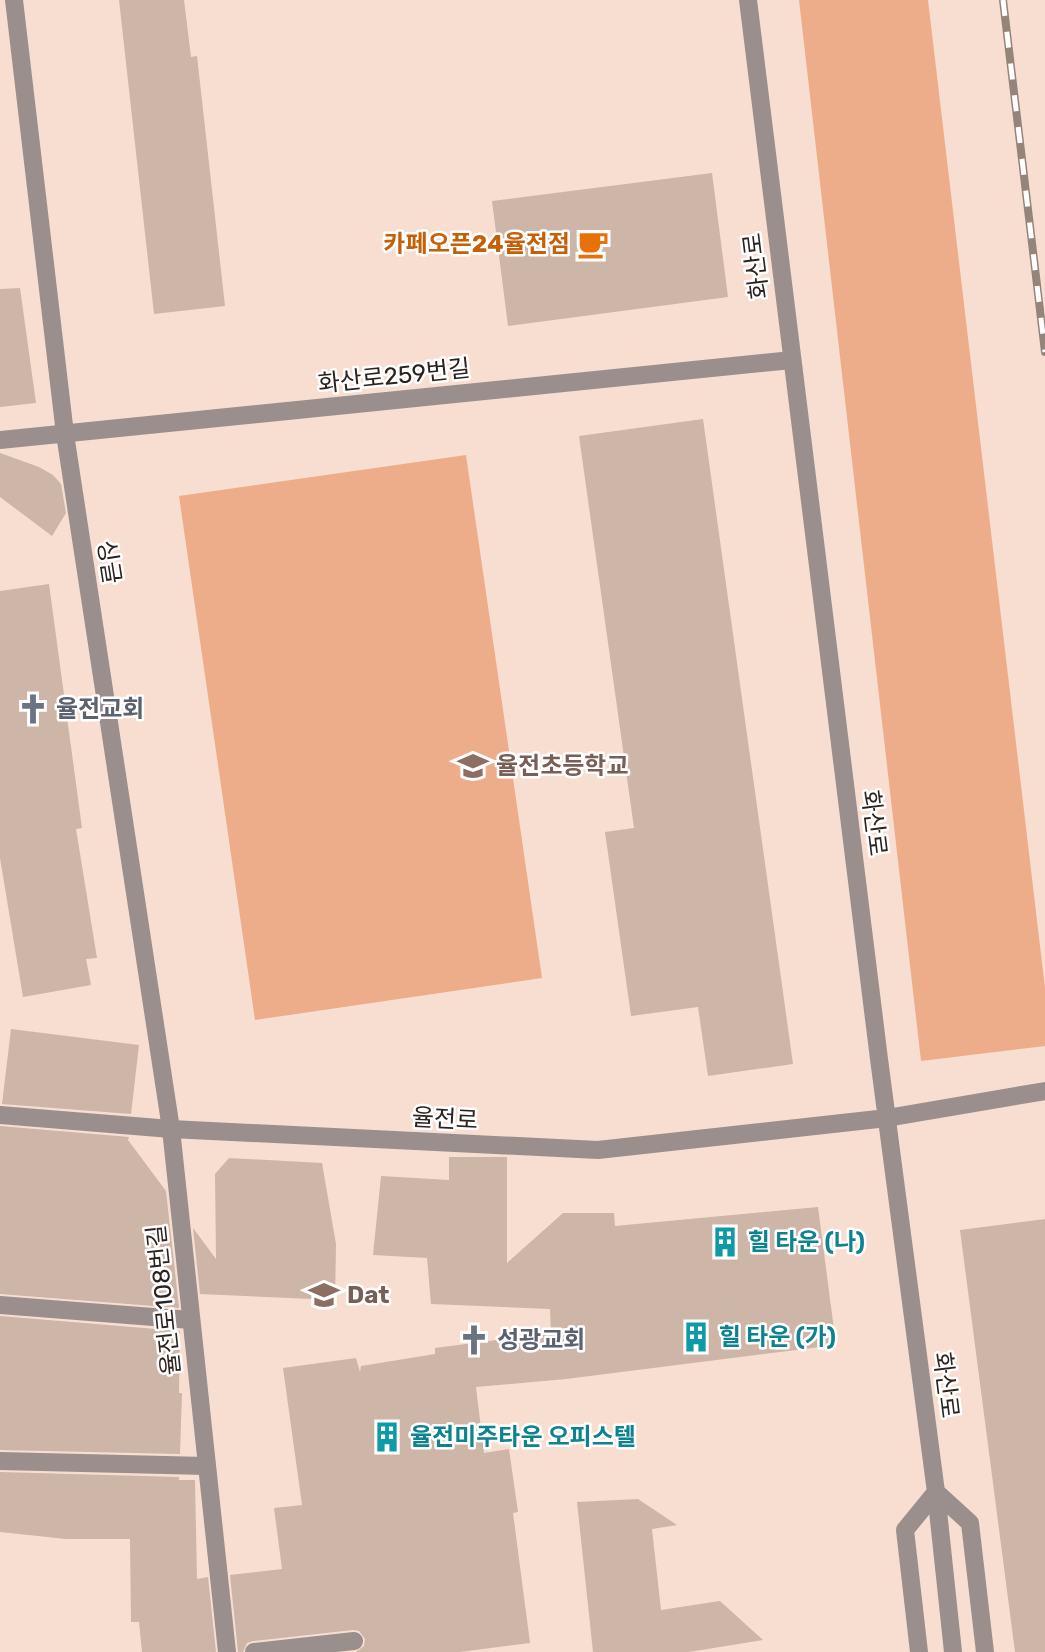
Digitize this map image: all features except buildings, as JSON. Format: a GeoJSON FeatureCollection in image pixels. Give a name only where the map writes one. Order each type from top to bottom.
{"type":"FeatureCollection","features":[{"type":"Feature","properties":{"kind":"street","name":"싱글"},"geometry":{"type":"LineString","coordinates":[[14,0],[65,434],[171,1129]]}},
{"type":"Feature","properties":{"kind":"street","name":"화산로"},"geometry":{"type":"LineString","coordinates":[[748,0],[936,1492],[953,1652]]}},
{"type":"Feature","properties":{"kind":"street","name":"화산로259번길"},"geometry":{"type":"LineString","coordinates":[[0,440],[792,360]]}},
{"type":"Feature","properties":{"kind":"street","name":"율전로"},"geometry":{"type":"LineString","coordinates":[[0,1115],[171,1129],[598,1150],[887,1118],[1045,1091]]}},
{"type":"Feature","properties":{"kind":"street","name":"율전로108번길"},"geometry":{"type":"LineString","coordinates":[[171,1129],[227,1652]]}},
{"type":"Feature","properties":{"kind":"street"},"geometry":{"type":"LineString","coordinates":[[0,1305],[191,1320]]}},
{"type":"Feature","properties":{"kind":"street"},"geometry":{"type":"LineString","coordinates":[[0,1461],[206,1466]]}},
{"type":"Feature","properties":{"kind":"street"},"geometry":{"type":"LineString","coordinates":[[919,1652],[905,1530],[936,1492],[970,1523],[985,1652]]}},
{"type":"Feature","properties":{"kind":"street"},"geometry":{"type":"LineString","coordinates":[[254,1652],[354,1641]]}},
{"type":"Feature","properties":{"kind":"shaded area"},"geometry":{"type":"Polygon","coordinates":[[[799,0],[928,0],[1045,988],[1045,1046],[921,1061],[799,0]]]}},
{"type":"Feature","properties":{"kind":"shaded area"},"geometry":{"type":"Polygon","coordinates":[[[466,455],[542,978],[255,1020],[179,496],[466,455]]]}},
{"type":"Feature","properties":{"kind":"railway"},"geometry":{"type":"LineString","coordinates":[[1003,0],[1045,352]]}},
{"type":"Feature","properties":{"kind":"place","name":"카페오픈24율전점"},"geometry":{"type":"Point","coordinates":[593,244]}},
{"type":"Feature","properties":{"kind":"place","name":"율전교회"},"geometry":{"type":"Point","coordinates":[33,709]}},
{"type":"Feature","properties":{"kind":"place","name":"율전초등학교"},"geometry":{"type":"Point","coordinates":[473,766]}},
{"type":"Feature","properties":{"kind":"place","name":"힐 타운 (나)"},"geometry":{"type":"Point","coordinates":[725,1242]}},
{"type":"Feature","properties":{"kind":"place","name":"Dat"},"geometry":{"type":"Point","coordinates":[324,1295]}},
{"type":"Feature","properties":{"kind":"place","name":"힐 타운 (가)"},"geometry":{"type":"Point","coordinates":[696,1337]}},
{"type":"Feature","properties":{"kind":"place","name":"성광교회"},"geometry":{"type":"Point","coordinates":[474,1340]}},
{"type":"Feature","properties":{"kind":"place","name":"율전미주타운 오피스텔"},"geometry":{"type":"Point","coordinates":[387,1437]}}]}
